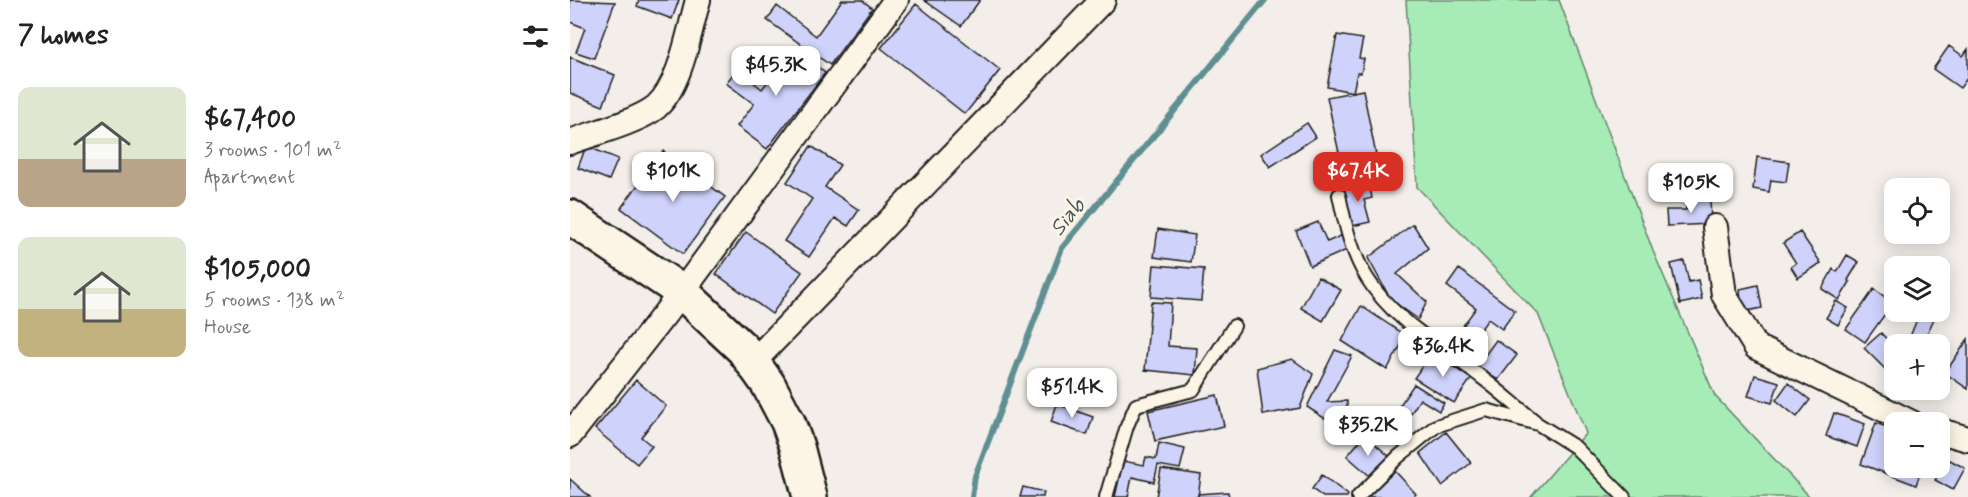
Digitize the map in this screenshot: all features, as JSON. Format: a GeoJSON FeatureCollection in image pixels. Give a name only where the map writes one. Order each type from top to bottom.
{"type":"FeatureCollection","features":[{"type":"Feature","properties":{"kind":"main road"},"geometry":{"type":"LineString","coordinates":[[570,217],[682,292],[754,361],[788,422],[810,497]]}},
{"type":"Feature","properties":{"kind":"street"},"geometry":{"type":"LineString","coordinates":[[570,142],[638,117],[657,106],[672,86],[698,0]]}},
{"type":"Feature","properties":{"kind":"street"},"geometry":{"type":"LineString","coordinates":[[570,435],[682,292],[896,0]]}},
{"type":"Feature","properties":{"kind":"street"},"geometry":{"type":"LineString","coordinates":[[754,361],[1103,0]]}},
{"type":"Feature","properties":{"kind":"street"},"geometry":{"type":"LineString","coordinates":[[1715,227],[1724,295],[1756,347],[1889,412]]}},
{"type":"Feature","properties":{"kind":"street"},"geometry":{"type":"LineString","coordinates":[[1950,434],[1968,439]]}},
{"type":"Feature","properties":{"kind":"lane"},"geometry":{"type":"LineString","coordinates":[[1339,195],[1348,238],[1367,277],[1389,306],[1425,336],[1481,376],[1538,424],[1575,447],[1624,497]]}},
{"type":"Feature","properties":{"kind":"lane"},"geometry":{"type":"LineString","coordinates":[[1106,497],[1127,426],[1136,405],[1194,390],[1234,326]]}},
{"type":"Feature","properties":{"kind":"lane"},"geometry":{"type":"LineString","coordinates":[[1358,497],[1398,458],[1436,426],[1486,410],[1538,424]]}},
{"type":"Feature","properties":{"kind":"green space"},"geometry":{"type":"Polygon","coordinates":[[[1406,0],[1559,0],[1653,251],[1715,396],[1810,497],[1531,497],[1586,433],[1538,314],[1417,187],[1406,0]]]}},
{"type":"Feature","properties":{"kind":"building"},"geometry":{"type":"Polygon","coordinates":[[[570,0],[615,2],[594,58],[576,52],[585,28],[570,22],[570,0]]]}},
{"type":"Feature","properties":{"kind":"building"},"geometry":{"type":"Polygon","coordinates":[[[639,0],[679,0],[672,19],[637,6],[639,0]]]}},
{"type":"Feature","properties":{"kind":"building"},"geometry":{"type":"Polygon","coordinates":[[[842,0],[862,0],[872,8],[830,65],[767,20],[777,6],[816,36],[842,0]]]}},
{"type":"Feature","properties":{"kind":"building"},"geometry":{"type":"Polygon","coordinates":[[[924,0],[980,0],[961,26],[924,0]]]}},
{"type":"Feature","properties":{"kind":"building"},"geometry":{"type":"Polygon","coordinates":[[[916,4],[1000,70],[965,114],[881,48],[916,4]]]}},
{"type":"Feature","properties":{"kind":"building"},"geometry":{"type":"Polygon","coordinates":[[[1337,35],[1363,39],[1359,58],[1364,59],[1361,73],[1357,73],[1353,92],[1327,87],[1337,35]]]}},
{"type":"Feature","properties":{"kind":"building"},"geometry":{"type":"Polygon","coordinates":[[[1949,46],[1963,56],[1968,49],[1968,77],[1960,88],[1933,69],[1949,46]]]}},
{"type":"Feature","properties":{"kind":"building"},"geometry":{"type":"Polygon","coordinates":[[[794,48],[825,73],[767,149],[737,126],[754,104],[726,83],[737,69],[762,89],[794,48]]]}},
{"type":"Feature","properties":{"kind":"building"},"geometry":{"type":"Polygon","coordinates":[[[570,57],[615,75],[603,106],[570,93],[570,57]]]}},
{"type":"Feature","properties":{"kind":"building"},"geometry":{"type":"Polygon","coordinates":[[[1363,90],[1377,160],[1342,167],[1327,97],[1363,90]]]}},
{"type":"Feature","properties":{"kind":"building"},"geometry":{"type":"Polygon","coordinates":[[[1307,123],[1316,137],[1270,167],[1261,154],[1307,123]]]}},
{"type":"Feature","properties":{"kind":"building"},"geometry":{"type":"Polygon","coordinates":[[[586,146],[618,159],[609,180],[578,168],[586,146]]]}},
{"type":"Feature","properties":{"kind":"building"},"geometry":{"type":"Polygon","coordinates":[[[811,146],[840,165],[825,187],[859,210],[848,226],[835,218],[809,257],[784,241],[812,199],[787,182],[811,146]]]}},
{"type":"Feature","properties":{"kind":"building"},"geometry":{"type":"Polygon","coordinates":[[[663,151],[725,197],[683,254],[621,208],[663,151]]]}},
{"type":"Feature","properties":{"kind":"building"},"geometry":{"type":"Polygon","coordinates":[[[1757,157],[1789,162],[1786,182],[1771,180],[1769,192],[1753,189],[1757,157]]]}},
{"type":"Feature","properties":{"kind":"building"},"geometry":{"type":"Polygon","coordinates":[[[1369,183],[1372,198],[1364,200],[1370,222],[1352,226],[1344,189],[1369,183]]]}},
{"type":"Feature","properties":{"kind":"building"},"geometry":{"type":"Polygon","coordinates":[[[1710,199],[1711,224],[1667,226],[1666,210],[1686,210],[1686,200],[1710,199]]]}},
{"type":"Feature","properties":{"kind":"building"},"geometry":{"type":"Polygon","coordinates":[[[1318,222],[1327,242],[1343,235],[1349,249],[1310,266],[1296,231],[1318,222]]]}},
{"type":"Feature","properties":{"kind":"building"},"geometry":{"type":"Polygon","coordinates":[[[1413,224],[1428,248],[1397,274],[1427,302],[1418,319],[1391,300],[1368,258],[1413,224]]]}},
{"type":"Feature","properties":{"kind":"building"},"geometry":{"type":"Polygon","coordinates":[[[1158,229],[1195,235],[1191,262],[1154,257],[1158,229]]]}},
{"type":"Feature","properties":{"kind":"building"},"geometry":{"type":"Polygon","coordinates":[[[746,232],[802,272],[772,314],[716,274],[746,232]]]}},
{"type":"Feature","properties":{"kind":"building"},"geometry":{"type":"Polygon","coordinates":[[[1800,232],[1821,263],[1798,278],[1791,267],[1796,263],[1783,243],[1800,232]]]}},
{"type":"Feature","properties":{"kind":"building"},"geometry":{"type":"Polygon","coordinates":[[[1847,255],[1859,262],[1839,300],[1822,289],[1833,269],[1837,272],[1847,255]]]}},
{"type":"Feature","properties":{"kind":"building"},"geometry":{"type":"Polygon","coordinates":[[[1684,261],[1689,282],[1698,280],[1702,299],[1680,304],[1671,264],[1684,261]]]}},
{"type":"Feature","properties":{"kind":"building"},"geometry":{"type":"Polygon","coordinates":[[[1154,265],[1204,269],[1201,301],[1151,297],[1154,265]]]}},
{"type":"Feature","properties":{"kind":"building"},"geometry":{"type":"Polygon","coordinates":[[[1459,269],[1515,311],[1502,329],[1488,319],[1470,344],[1480,352],[1472,363],[1448,346],[1476,308],[1447,286],[1459,269]]]}},
{"type":"Feature","properties":{"kind":"building"},"geometry":{"type":"Polygon","coordinates":[[[1318,277],[1341,290],[1323,321],[1301,308],[1318,277]]]}},
{"type":"Feature","properties":{"kind":"building"},"geometry":{"type":"Polygon","coordinates":[[[1758,285],[1762,308],[1742,312],[1740,289],[1758,285]]]}},
{"type":"Feature","properties":{"kind":"building"},"geometry":{"type":"Polygon","coordinates":[[[1874,289],[1884,296],[1884,316],[1865,342],[1846,329],[1874,289]]]}},
{"type":"Feature","properties":{"kind":"building"},"geometry":{"type":"Polygon","coordinates":[[[1836,301],[1848,308],[1838,325],[1826,318],[1836,301]]]}},
{"type":"Feature","properties":{"kind":"building"},"geometry":{"type":"Polygon","coordinates":[[[1151,302],[1171,303],[1168,346],[1197,348],[1195,375],[1145,370],[1151,302]]]}},
{"type":"Feature","properties":{"kind":"building"},"geometry":{"type":"Polygon","coordinates":[[[1361,306],[1406,336],[1387,370],[1342,341],[1361,306]]]}},
{"type":"Feature","properties":{"kind":"building"},"geometry":{"type":"Polygon","coordinates":[[[1916,322],[1932,322],[1927,334],[1911,334],[1916,322]]]}},
{"type":"Feature","properties":{"kind":"building"},"geometry":{"type":"Polygon","coordinates":[[[1881,333],[1884,336],[1884,368],[1864,348],[1881,333]]]}},
{"type":"Feature","properties":{"kind":"building"},"geometry":{"type":"Polygon","coordinates":[[[1968,339],[1968,389],[1950,376],[1950,366],[1968,339]]]}},
{"type":"Feature","properties":{"kind":"building"},"geometry":{"type":"Polygon","coordinates":[[[1496,340],[1517,355],[1498,380],[1477,366],[1496,340]]]}},
{"type":"Feature","properties":{"kind":"building"},"geometry":{"type":"Polygon","coordinates":[[[1335,350],[1352,356],[1327,402],[1347,401],[1347,418],[1324,418],[1307,407],[1335,350]]]}},
{"type":"Feature","properties":{"kind":"building"},"geometry":{"type":"Polygon","coordinates":[[[1432,352],[1471,379],[1454,403],[1414,378],[1432,352]]]}},
{"type":"Feature","properties":{"kind":"building"},"geometry":{"type":"Polygon","coordinates":[[[1292,359],[1313,374],[1300,408],[1263,415],[1257,368],[1292,359]]]}},
{"type":"Feature","properties":{"kind":"building"},"geometry":{"type":"Polygon","coordinates":[[[1755,375],[1779,382],[1772,403],[1748,396],[1755,375]]]}},
{"type":"Feature","properties":{"kind":"building"},"geometry":{"type":"Polygon","coordinates":[[[636,380],[666,406],[641,437],[652,446],[637,464],[595,429],[636,380]]]}},
{"type":"Feature","properties":{"kind":"building"},"geometry":{"type":"Polygon","coordinates":[[[1788,383],[1810,400],[1797,417],[1776,400],[1788,383]]]}},
{"type":"Feature","properties":{"kind":"building"},"geometry":{"type":"Polygon","coordinates":[[[1414,384],[1444,403],[1439,411],[1420,399],[1410,415],[1398,408],[1414,384]]]}},
{"type":"Feature","properties":{"kind":"building"},"geometry":{"type":"Polygon","coordinates":[[[1217,395],[1224,426],[1155,441],[1148,411],[1217,395]]]}},
{"type":"Feature","properties":{"kind":"building"},"geometry":{"type":"Polygon","coordinates":[[[1057,404],[1093,417],[1087,435],[1051,422],[1057,404]]]}},
{"type":"Feature","properties":{"kind":"building"},"geometry":{"type":"Polygon","coordinates":[[[1834,413],[1865,424],[1857,447],[1826,436],[1834,413]]]}},
{"type":"Feature","properties":{"kind":"building"},"geometry":{"type":"Polygon","coordinates":[[[1876,423],[1884,426],[1884,473],[1861,464],[1876,423]]]}},
{"type":"Feature","properties":{"kind":"building"},"geometry":{"type":"Polygon","coordinates":[[[1446,432],[1471,463],[1442,486],[1420,453],[1446,432]]]}},
{"type":"Feature","properties":{"kind":"building"},"geometry":{"type":"Polygon","coordinates":[[[1365,435],[1390,457],[1372,478],[1347,456],[1365,435]]]}},
{"type":"Feature","properties":{"kind":"building"},"geometry":{"type":"Polygon","coordinates":[[[1159,443],[1185,449],[1180,469],[1158,465],[1154,482],[1132,477],[1128,497],[1115,497],[1123,461],[1144,465],[1146,457],[1156,459],[1159,443]]]}},
{"type":"Feature","properties":{"kind":"building"},"geometry":{"type":"Polygon","coordinates":[[[1950,460],[1965,468],[1953,490],[1935,480],[1936,478],[1950,478],[1950,460]]]}},
{"type":"Feature","properties":{"kind":"building"},"geometry":{"type":"Polygon","coordinates":[[[1161,469],[1201,475],[1198,497],[1156,497],[1161,469]]]}},
{"type":"Feature","properties":{"kind":"building"},"geometry":{"type":"Polygon","coordinates":[[[1395,471],[1416,494],[1413,497],[1367,497],[1395,471]]]}},
{"type":"Feature","properties":{"kind":"building"},"geometry":{"type":"Polygon","coordinates":[[[1322,475],[1348,495],[1347,497],[1323,497],[1312,489],[1322,475]]]}},
{"type":"Feature","properties":{"kind":"building"},"geometry":{"type":"Polygon","coordinates":[[[1898,478],[1918,478],[1916,485],[1898,478]]]}},
{"type":"Feature","properties":{"kind":"building"},"geometry":{"type":"Polygon","coordinates":[[[570,479],[590,497],[570,497],[570,479]]]}},
{"type":"Feature","properties":{"kind":"building"},"geometry":{"type":"Polygon","coordinates":[[[1023,487],[1044,492],[1043,497],[1020,497],[1023,487]]]}},
{"type":"Feature","properties":{"kind":"building"},"geometry":{"type":"Polygon","coordinates":[[[1228,492],[1229,497],[1198,497],[1198,494],[1228,492]]]}},
{"type":"Feature","properties":{"kind":"waterway","name":"Siab"},"geometry":{"type":"LineString","coordinates":[[972,497],[975,476],[1062,248],[1265,0]]}}]}
